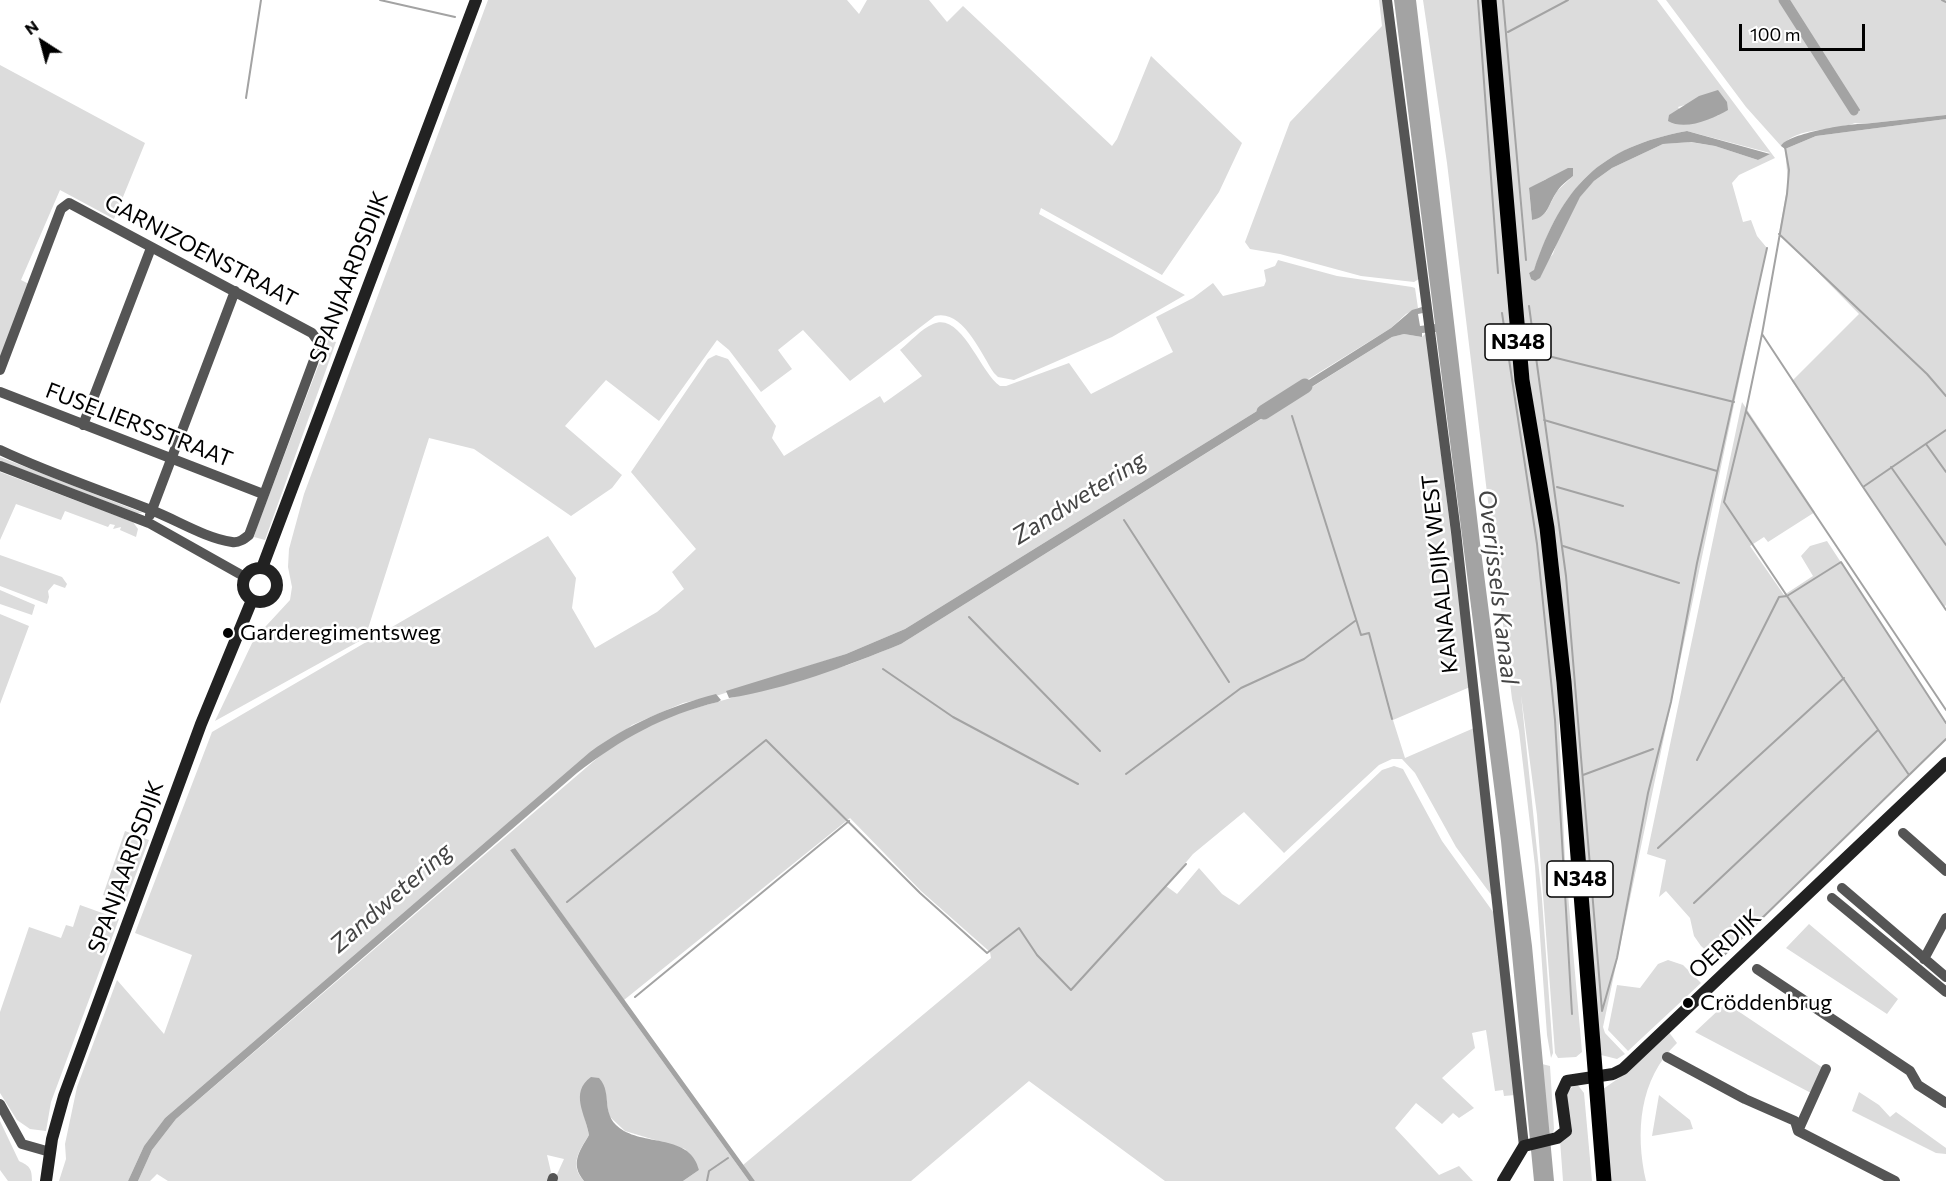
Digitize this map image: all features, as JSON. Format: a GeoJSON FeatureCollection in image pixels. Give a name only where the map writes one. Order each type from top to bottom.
{"type":"FeatureCollection","features":[{"type":"Feature","properties":{"kind":"main road","name":"N348"},"geometry":{"type":"LineString","coordinates":[[1489,0],[1522,380],[1548,528],[1564,682],[1592,1076],[1596,1181]]}},
{"type":"Feature","properties":{"kind":"main road","name":"N348"},"geometry":{"type":"LineString","coordinates":[[1592,1076],[1604,1181]]}},
{"type":"Feature","properties":{"kind":"street","name":"SPANJAARDSDIJK"},"geometry":{"type":"LineString","coordinates":[[262,568],[476,0]]}},
{"type":"Feature","properties":{"kind":"street","name":"KANAALDIJK WEST"},"geometry":{"type":"LineString","coordinates":[[1387,0],[1456,532],[1527,1144]]}},
{"type":"Feature","properties":{"kind":"street","name":"GARNIZOENSTRAAT"},"geometry":{"type":"LineString","coordinates":[[0,370],[64,205],[69,203],[77,206],[318,338],[320,344],[263,494]]}},
{"type":"Feature","properties":{"kind":"street"},"geometry":{"type":"LineString","coordinates":[[83,425],[151,248]]}},
{"type":"Feature","properties":{"kind":"street"},"geometry":{"type":"LineString","coordinates":[[149,523],[235,291]]}},
{"type":"Feature","properties":{"kind":"street","name":"FUSELIERSSTRAAT"},"geometry":{"type":"LineString","coordinates":[[0,392],[263,494]]}},
{"type":"Feature","properties":{"kind":"street"},"geometry":{"type":"LineString","coordinates":[[0,450],[52,475],[152,510],[234,543],[249,535],[263,494]]}},
{"type":"Feature","properties":{"kind":"street"},"geometry":{"type":"LineString","coordinates":[[0,466],[149,523],[245,578]]}},
{"type":"Feature","properties":{"kind":"street"},"geometry":{"type":"LineString","coordinates":[[262,568],[269,570],[276,580],[275,593],[264,601],[252,600],[245,592],[245,578],[252,570],[262,568]]}},
{"type":"Feature","properties":{"kind":"street","name":"SPANJAARDSDIJK"},"geometry":{"type":"LineString","coordinates":[[46,1181],[50,1152],[64,1096],[201,724],[252,600]]}},
{"type":"Feature","properties":{"kind":"street","name":"OERDIJK"},"geometry":{"type":"LineString","coordinates":[[1527,1144],[1560,1136],[1566,1128],[1562,1094],[1563,1086],[1570,1079],[1613,1074],[1623,1069],[1946,763]]}},
{"type":"Feature","properties":{"kind":"street"},"geometry":{"type":"LineString","coordinates":[[1903,833],[1946,871]]}},
{"type":"Feature","properties":{"kind":"street"},"geometry":{"type":"LineString","coordinates":[[1842,888],[1926,965],[1946,992]]}},
{"type":"Feature","properties":{"kind":"street"},"geometry":{"type":"LineString","coordinates":[[1832,898],[1946,977]]}},
{"type":"Feature","properties":{"kind":"street"},"geometry":{"type":"LineString","coordinates":[[1926,965],[1946,918]]}},
{"type":"Feature","properties":{"kind":"street"},"geometry":{"type":"LineString","coordinates":[[1757,969],[1910,1071],[1918,1085],[1946,1103]]}},
{"type":"Feature","properties":{"kind":"street"},"geometry":{"type":"LineString","coordinates":[[1667,1057],[1745,1099],[1795,1121],[1798,1131],[1895,1181]]}},
{"type":"Feature","properties":{"kind":"street"},"geometry":{"type":"LineString","coordinates":[[1798,1131],[1826,1069]]}},
{"type":"Feature","properties":{"kind":"street"},"geometry":{"type":"LineString","coordinates":[[0,1104],[22,1144],[50,1152]]}},
{"type":"Feature","properties":{"kind":"street"},"geometry":{"type":"LineString","coordinates":[[1503,1181],[1527,1144]]}},
{"type":"Feature","properties":{"kind":"shaded area"},"geometry":{"type":"Polygon","coordinates":[[[488,0],[847,0],[859,14],[867,0],[929,0],[947,22],[963,6],[1112,146],[1117,139],[1151,56],[1242,143],[1219,192],[1162,275],[1041,208],[1039,214],[1185,295],[1112,337],[1014,380],[998,377],[963,326],[945,316],[935,316],[850,381],[803,330],[778,350],[792,369],[761,392],[729,350],[717,340],[659,421],[606,380],[565,426],[622,475],[612,488],[571,516],[474,449],[429,438],[365,638],[215,721],[254,639],[290,600],[292,587],[288,567],[289,549],[304,494],[488,0]]]}},
{"type":"Feature","properties":{"kind":"shaded area"},"geometry":{"type":"Polygon","coordinates":[[[1379,0],[1385,0],[1419,279],[1414,282],[1361,276],[1280,254],[1250,249],[1245,242],[1290,122],[1382,26],[1379,0]]]}},
{"type":"Feature","properties":{"kind":"shaded area"},"geometry":{"type":"Polygon","coordinates":[[[1394,0],[1416,0],[1480,543],[1532,946],[1554,1181],[1534,1181],[1501,841],[1436,332],[1422,333],[1422,337],[1404,334],[1392,337],[1289,401],[1285,395],[1391,328],[1412,310],[1422,307],[1423,313],[1418,314],[1420,326],[1435,324],[1394,0]]]}},
{"type":"Feature","properties":{"kind":"shaded area"},"geometry":{"type":"Polygon","coordinates":[[[1423,0],[1484,0],[1557,679],[1565,860],[1582,1052],[1576,1057],[1558,1058],[1555,1053],[1537,815],[1521,695],[1542,899],[1553,1053],[1551,1058],[1547,1035],[1535,866],[1519,731],[1512,699],[1447,163],[1423,0]]]}},
{"type":"Feature","properties":{"kind":"shaded area"},"geometry":{"type":"Polygon","coordinates":[[[1496,0],[1657,0],[1775,158],[1739,175],[1732,183],[1743,222],[1751,220],[1757,236],[1767,248],[1603,1027],[1605,1033],[1625,1054],[1617,1059],[1597,1054],[1558,559],[1525,351],[1496,0]],[[1685,105],[1678,107],[1689,124],[1719,115],[1685,105]],[[1687,131],[1656,138],[1607,160],[1572,194],[1557,216],[1534,271],[1529,273],[1531,279],[1553,254],[1561,230],[1580,196],[1594,181],[1612,168],[1663,144],[1690,142],[1715,146],[1758,160],[1770,153],[1687,131]],[[1573,176],[1546,179],[1529,189],[1532,220],[1546,212],[1557,191],[1573,176]]]}},
{"type":"Feature","properties":{"kind":"shaded area"},"geometry":{"type":"Polygon","coordinates":[[[1666,0],[1946,0],[1946,115],[1855,123],[1806,132],[1788,140],[1781,146],[1746,107],[1666,0]]]}},
{"type":"Feature","properties":{"kind":"shaded area"},"geometry":{"type":"Polygon","coordinates":[[[0,65],[145,143],[114,219],[60,190],[21,280],[29,284],[0,359],[0,65]]]}},
{"type":"Feature","properties":{"kind":"shaded area"},"geometry":{"type":"Polygon","coordinates":[[[1718,90],[1727,102],[1728,110],[1707,120],[1690,124],[1682,125],[1668,121],[1669,115],[1699,96],[1718,90]]]}},
{"type":"Feature","properties":{"kind":"shaded area"},"geometry":{"type":"Polygon","coordinates":[[[1946,115],[1946,119],[1816,136],[1785,149],[1781,146],[1794,137],[1833,127],[1946,115]]]}},
{"type":"Feature","properties":{"kind":"shaded area"},"geometry":{"type":"Polygon","coordinates":[[[1946,119],[1946,605],[1944,607],[1792,381],[1859,314],[1779,233],[1788,183],[1785,149],[1816,136],[1946,119]]]}},
{"type":"Feature","properties":{"kind":"shaded area"},"geometry":{"type":"Polygon","coordinates":[[[1687,131],[1770,154],[1758,160],[1715,146],[1691,142],[1663,144],[1612,168],[1594,181],[1580,197],[1540,278],[1535,281],[1531,279],[1529,273],[1534,270],[1557,216],[1588,175],[1607,160],[1630,148],[1656,138],[1687,131]]]}},
{"type":"Feature","properties":{"kind":"shaded area"},"geometry":{"type":"Polygon","coordinates":[[[1568,168],[1573,168],[1573,176],[1558,190],[1545,213],[1532,220],[1529,188],[1568,168]]]}},
{"type":"Feature","properties":{"kind":"shaded area"},"geometry":{"type":"Polygon","coordinates":[[[1278,260],[1337,276],[1415,288],[1418,308],[1406,314],[1391,328],[905,629],[846,654],[719,695],[683,703],[632,725],[496,833],[165,1118],[144,1146],[128,1181],[59,1181],[66,1159],[65,1144],[77,1087],[117,980],[164,1034],[192,955],[135,933],[212,732],[548,536],[576,578],[572,608],[595,648],[657,612],[684,589],[672,572],[696,549],[631,472],[708,359],[716,355],[728,359],[776,426],[772,438],[784,456],[880,396],[884,403],[922,376],[900,350],[933,324],[943,322],[961,334],[985,369],[1000,386],[1006,386],[1069,363],[1091,394],[1173,352],[1156,317],[1193,298],[1213,283],[1223,296],[1264,286],[1266,281],[1264,270],[1275,266],[1278,260]]]}},
{"type":"Feature","properties":{"kind":"shaded area"},"geometry":{"type":"Polygon","coordinates":[[[1426,333],[1470,687],[1393,720],[1405,758],[1474,728],[1492,896],[1456,847],[1415,773],[1402,759],[1392,759],[1379,765],[1284,853],[1244,812],[1193,854],[1166,886],[1177,894],[1199,868],[1222,894],[1239,905],[1382,770],[1394,766],[1403,769],[1442,841],[1496,916],[1515,1095],[1504,1096],[1503,1090],[1495,1091],[1486,1030],[1472,1033],[1475,1048],[1442,1078],[1474,1108],[1459,1118],[1453,1113],[1442,1124],[1416,1103],[1395,1128],[1439,1175],[1459,1166],[1473,1181],[1165,1181],[1029,1081],[911,1181],[755,1181],[743,1165],[991,958],[990,952],[921,891],[850,818],[624,1000],[515,848],[510,850],[749,1181],[683,1181],[699,1170],[685,1149],[625,1131],[609,1116],[605,1090],[581,1103],[589,1135],[579,1152],[576,1164],[579,1175],[584,1181],[554,1181],[564,1159],[547,1155],[551,1172],[547,1181],[168,1181],[157,1174],[150,1181],[138,1181],[152,1150],[176,1119],[608,749],[636,732],[678,713],[848,665],[901,644],[1392,337],[1404,334],[1422,337],[1426,333]]]}},
{"type":"Feature","properties":{"kind":"shaded area"},"geometry":{"type":"Polygon","coordinates":[[[328,340],[336,342],[265,540],[254,537],[257,527],[328,340]]]}},
{"type":"Feature","properties":{"kind":"shaded area"},"geometry":{"type":"Polygon","coordinates":[[[1278,398],[1283,405],[901,644],[794,683],[729,698],[726,691],[846,654],[905,629],[1278,398]]]}},
{"type":"Feature","properties":{"kind":"shaded area"},"geometry":{"type":"Polygon","coordinates":[[[1742,402],[1815,512],[1768,542],[1764,537],[1750,546],[1784,595],[1813,576],[1801,556],[1810,546],[1827,541],[1946,723],[1946,739],[1718,961],[1701,946],[1694,936],[1690,918],[1666,891],[1659,897],[1666,860],[1647,854],[1742,402]]]}},
{"type":"Feature","properties":{"kind":"shaded area"},"geometry":{"type":"Polygon","coordinates":[[[0,457],[143,513],[137,513],[0,461],[0,457]]]}},
{"type":"Feature","properties":{"kind":"shaded area"},"geometry":{"type":"Polygon","coordinates":[[[0,472],[133,522],[138,529],[136,537],[120,530],[121,527],[113,529],[115,525],[110,524],[108,527],[65,511],[61,520],[16,504],[0,540],[0,472]]]}},
{"type":"Feature","properties":{"kind":"shaded area"},"geometry":{"type":"Polygon","coordinates":[[[0,555],[62,577],[67,584],[65,588],[54,584],[48,591],[47,604],[0,586],[0,555]]]}},
{"type":"Feature","properties":{"kind":"shaded area"},"geometry":{"type":"Polygon","coordinates":[[[0,590],[35,605],[32,615],[0,604],[0,590]]]}},
{"type":"Feature","properties":{"kind":"shaded area"},"geometry":{"type":"Polygon","coordinates":[[[0,614],[29,626],[0,704],[0,614]]]}},
{"type":"Feature","properties":{"kind":"shaded area"},"geometry":{"type":"Polygon","coordinates":[[[716,694],[721,700],[718,702],[661,721],[610,749],[577,773],[176,1119],[152,1150],[138,1181],[128,1181],[144,1146],[165,1118],[590,752],[650,717],[716,694]]]}},
{"type":"Feature","properties":{"kind":"shaded area"},"geometry":{"type":"Polygon","coordinates":[[[125,831],[149,840],[125,903],[103,895],[125,831]]]}},
{"type":"Feature","properties":{"kind":"shaded area"},"geometry":{"type":"Polygon","coordinates":[[[515,848],[755,1181],[749,1181],[510,850],[515,848]]]}},
{"type":"Feature","properties":{"kind":"shaded area"},"geometry":{"type":"Polygon","coordinates":[[[80,905],[119,919],[51,1102],[46,1131],[30,1129],[17,1120],[0,1093],[0,1012],[29,927],[61,938],[66,925],[73,927],[80,905]]]}},
{"type":"Feature","properties":{"kind":"shaded area"},"geometry":{"type":"Polygon","coordinates":[[[1809,924],[1898,999],[1887,1014],[1786,948],[1809,924]]]}},
{"type":"Feature","properties":{"kind":"shaded area"},"geometry":{"type":"Polygon","coordinates":[[[1668,960],[1683,965],[1701,983],[1628,1051],[1608,1030],[1617,985],[1640,988],[1658,964],[1668,960]]]}},
{"type":"Feature","properties":{"kind":"shaded area"},"geometry":{"type":"Polygon","coordinates":[[[1726,1003],[1823,1068],[1811,1093],[1695,1032],[1726,1003]]]}},
{"type":"Feature","properties":{"kind":"shaded area"},"geometry":{"type":"Polygon","coordinates":[[[1668,1031],[1677,1043],[1664,1057],[1655,1073],[1643,1108],[1641,1144],[1646,1181],[1608,1181],[1603,1089],[1619,1078],[1668,1031]]]}},
{"type":"Feature","properties":{"kind":"shaded area"},"geometry":{"type":"Polygon","coordinates":[[[1542,1064],[1550,1066],[1554,1129],[1553,1133],[1547,1135],[1542,1064]]]}},
{"type":"Feature","properties":{"kind":"shaded area"},"geometry":{"type":"Polygon","coordinates":[[[591,1077],[599,1078],[603,1084],[611,1119],[616,1125],[634,1135],[679,1146],[695,1159],[699,1170],[683,1181],[584,1181],[577,1169],[577,1158],[589,1135],[580,1097],[584,1083],[591,1077]]]}},
{"type":"Feature","properties":{"kind":"shaded area"},"geometry":{"type":"Polygon","coordinates":[[[1577,1084],[1584,1093],[1592,1181],[1563,1181],[1560,1140],[1567,1091],[1577,1084]]]}},
{"type":"Feature","properties":{"kind":"shaded area"},"geometry":{"type":"Polygon","coordinates":[[[1859,1092],[1879,1105],[1890,1117],[1896,1112],[1946,1148],[1946,1154],[1936,1153],[1852,1111],[1859,1092]]]}},
{"type":"Feature","properties":{"kind":"shaded area"},"geometry":{"type":"Polygon","coordinates":[[[1659,1095],[1690,1120],[1693,1129],[1652,1136],[1659,1095]]]}},
{"type":"Feature","properties":{"kind":"shaded area"},"geometry":{"type":"Polygon","coordinates":[[[0,1121],[19,1161],[30,1168],[32,1181],[8,1181],[0,1170],[0,1121]]]}},
{"type":"Feature","properties":{"kind":"waterway"},"geometry":{"type":"LineString","coordinates":[[246,98],[261,0]]}},
{"type":"Feature","properties":{"kind":"waterway"},"geometry":{"type":"LineString","coordinates":[[380,0],[455,17]]}},
{"type":"Feature","properties":{"kind":"waterway"},"geometry":{"type":"LineString","coordinates":[[1478,0],[1498,273]]}},
{"type":"Feature","properties":{"kind":"waterway"},"geometry":{"type":"LineString","coordinates":[[1503,0],[1526,260]]}},
{"type":"Feature","properties":{"kind":"waterway"},"geometry":{"type":"LineString","coordinates":[[1508,32],[1568,0]]}},
{"type":"Feature","properties":{"kind":"waterway"},"geometry":{"type":"LineString","coordinates":[[1783,0],[1854,111]]}},
{"type":"Feature","properties":{"kind":"waterway"},"geometry":{"type":"LineString","coordinates":[[1789,0],[1859,110]]}},
{"type":"Feature","properties":{"kind":"waterway"},"geometry":{"type":"LineString","coordinates":[[1942,0],[1946,2]]}},
{"type":"Feature","properties":{"kind":"waterway"},"geometry":{"type":"LineString","coordinates":[[1785,147],[1789,170],[1787,194],[1762,334],[1863,487]]}},
{"type":"Feature","properties":{"kind":"waterway"},"geometry":{"type":"LineString","coordinates":[[1779,234],[1927,374],[1946,396]]}},
{"type":"Feature","properties":{"kind":"waterway"},"geometry":{"type":"LineString","coordinates":[[1529,306],[1566,576],[1602,1011],[1617,958],[1648,793],[1671,702],[1697,563],[1767,248]]}},
{"type":"Feature","properties":{"kind":"waterway"},"geometry":{"type":"LineString","coordinates":[[1502,313],[1537,544],[1555,720],[1572,1014]]}},
{"type":"Feature","properties":{"kind":"waterway"},"geometry":{"type":"LineString","coordinates":[[1762,334],[1746,411],[1946,710]]}},
{"type":"Feature","properties":{"kind":"waterway"},"geometry":{"type":"LineString","coordinates":[[1536,353],[1734,402]]}},
{"type":"Feature","properties":{"kind":"waterway","name":"Zandwetering"},"geometry":{"type":"LineString","coordinates":[[1264,412],[1305,386]]}},
{"type":"Feature","properties":{"kind":"waterway"},"geometry":{"type":"LineString","coordinates":[[1746,411],[1724,502],[1787,596],[1841,562],[1946,723]]}},
{"type":"Feature","properties":{"kind":"waterway"},"geometry":{"type":"LineString","coordinates":[[1292,416],[1361,635],[1369,633],[1392,719]]}},
{"type":"Feature","properties":{"kind":"waterway"},"geometry":{"type":"LineString","coordinates":[[1544,420],[1717,471]]}},
{"type":"Feature","properties":{"kind":"waterway"},"geometry":{"type":"LineString","coordinates":[[1946,430],[1863,487],[1946,610]]}},
{"type":"Feature","properties":{"kind":"waterway"},"geometry":{"type":"LineString","coordinates":[[1926,444],[1946,472]]}},
{"type":"Feature","properties":{"kind":"waterway"},"geometry":{"type":"LineString","coordinates":[[1891,467],[1946,545]]}},
{"type":"Feature","properties":{"kind":"waterway"},"geometry":{"type":"LineString","coordinates":[[1557,487],[1623,506]]}},
{"type":"Feature","properties":{"kind":"waterway"},"geometry":{"type":"LineString","coordinates":[[1124,520],[1229,682]]}},
{"type":"Feature","properties":{"kind":"waterway"},"geometry":{"type":"LineString","coordinates":[[1563,546],[1679,583]]}},
{"type":"Feature","properties":{"kind":"waterway"},"geometry":{"type":"LineString","coordinates":[[1697,760],[1779,597],[1787,596],[1909,775]]}},
{"type":"Feature","properties":{"kind":"waterway"},"geometry":{"type":"LineString","coordinates":[[969,617],[1100,751]]}},
{"type":"Feature","properties":{"kind":"waterway"},"geometry":{"type":"LineString","coordinates":[[1126,774],[1241,688],[1304,659],[1355,621]]}},
{"type":"Feature","properties":{"kind":"waterway"},"geometry":{"type":"LineString","coordinates":[[883,669],[953,717],[1078,784]]}},
{"type":"Feature","properties":{"kind":"waterway"},"geometry":{"type":"LineString","coordinates":[[1658,848],[1844,678]]}},
{"type":"Feature","properties":{"kind":"waterway"},"geometry":{"type":"LineString","coordinates":[[1694,903],[1878,730]]}},
{"type":"Feature","properties":{"kind":"waterway"},"geometry":{"type":"LineString","coordinates":[[1718,961],[1946,739]]}},
{"type":"Feature","properties":{"kind":"waterway"},"geometry":{"type":"LineString","coordinates":[[567,902],[766,740],[920,893],[987,953],[1019,928],[1037,955],[1071,990],[1186,864]]}},
{"type":"Feature","properties":{"kind":"waterway"},"geometry":{"type":"LineString","coordinates":[[1583,775],[1653,749]]}},
{"type":"Feature","properties":{"kind":"waterway"},"geometry":{"type":"LineString","coordinates":[[635,997],[849,821]]}},
{"type":"Feature","properties":{"kind":"waterway"},"geometry":{"type":"LineString","coordinates":[[707,1181],[709,1171],[728,1158]]}},
{"type":"Feature","properties":{"kind":"place","name":"Garderegimentsweg"},"geometry":{"type":"Point","coordinates":[228,633]}},
{"type":"Feature","properties":{"kind":"place","name":"Cröddenbrug"},"geometry":{"type":"Point","coordinates":[1688,1003]}},
{"type":"Feature","properties":{"kind":"water label","name":"Overijssels Kanaal"},"geometry":{"type":"Point","coordinates":[1498,587]}}]}
